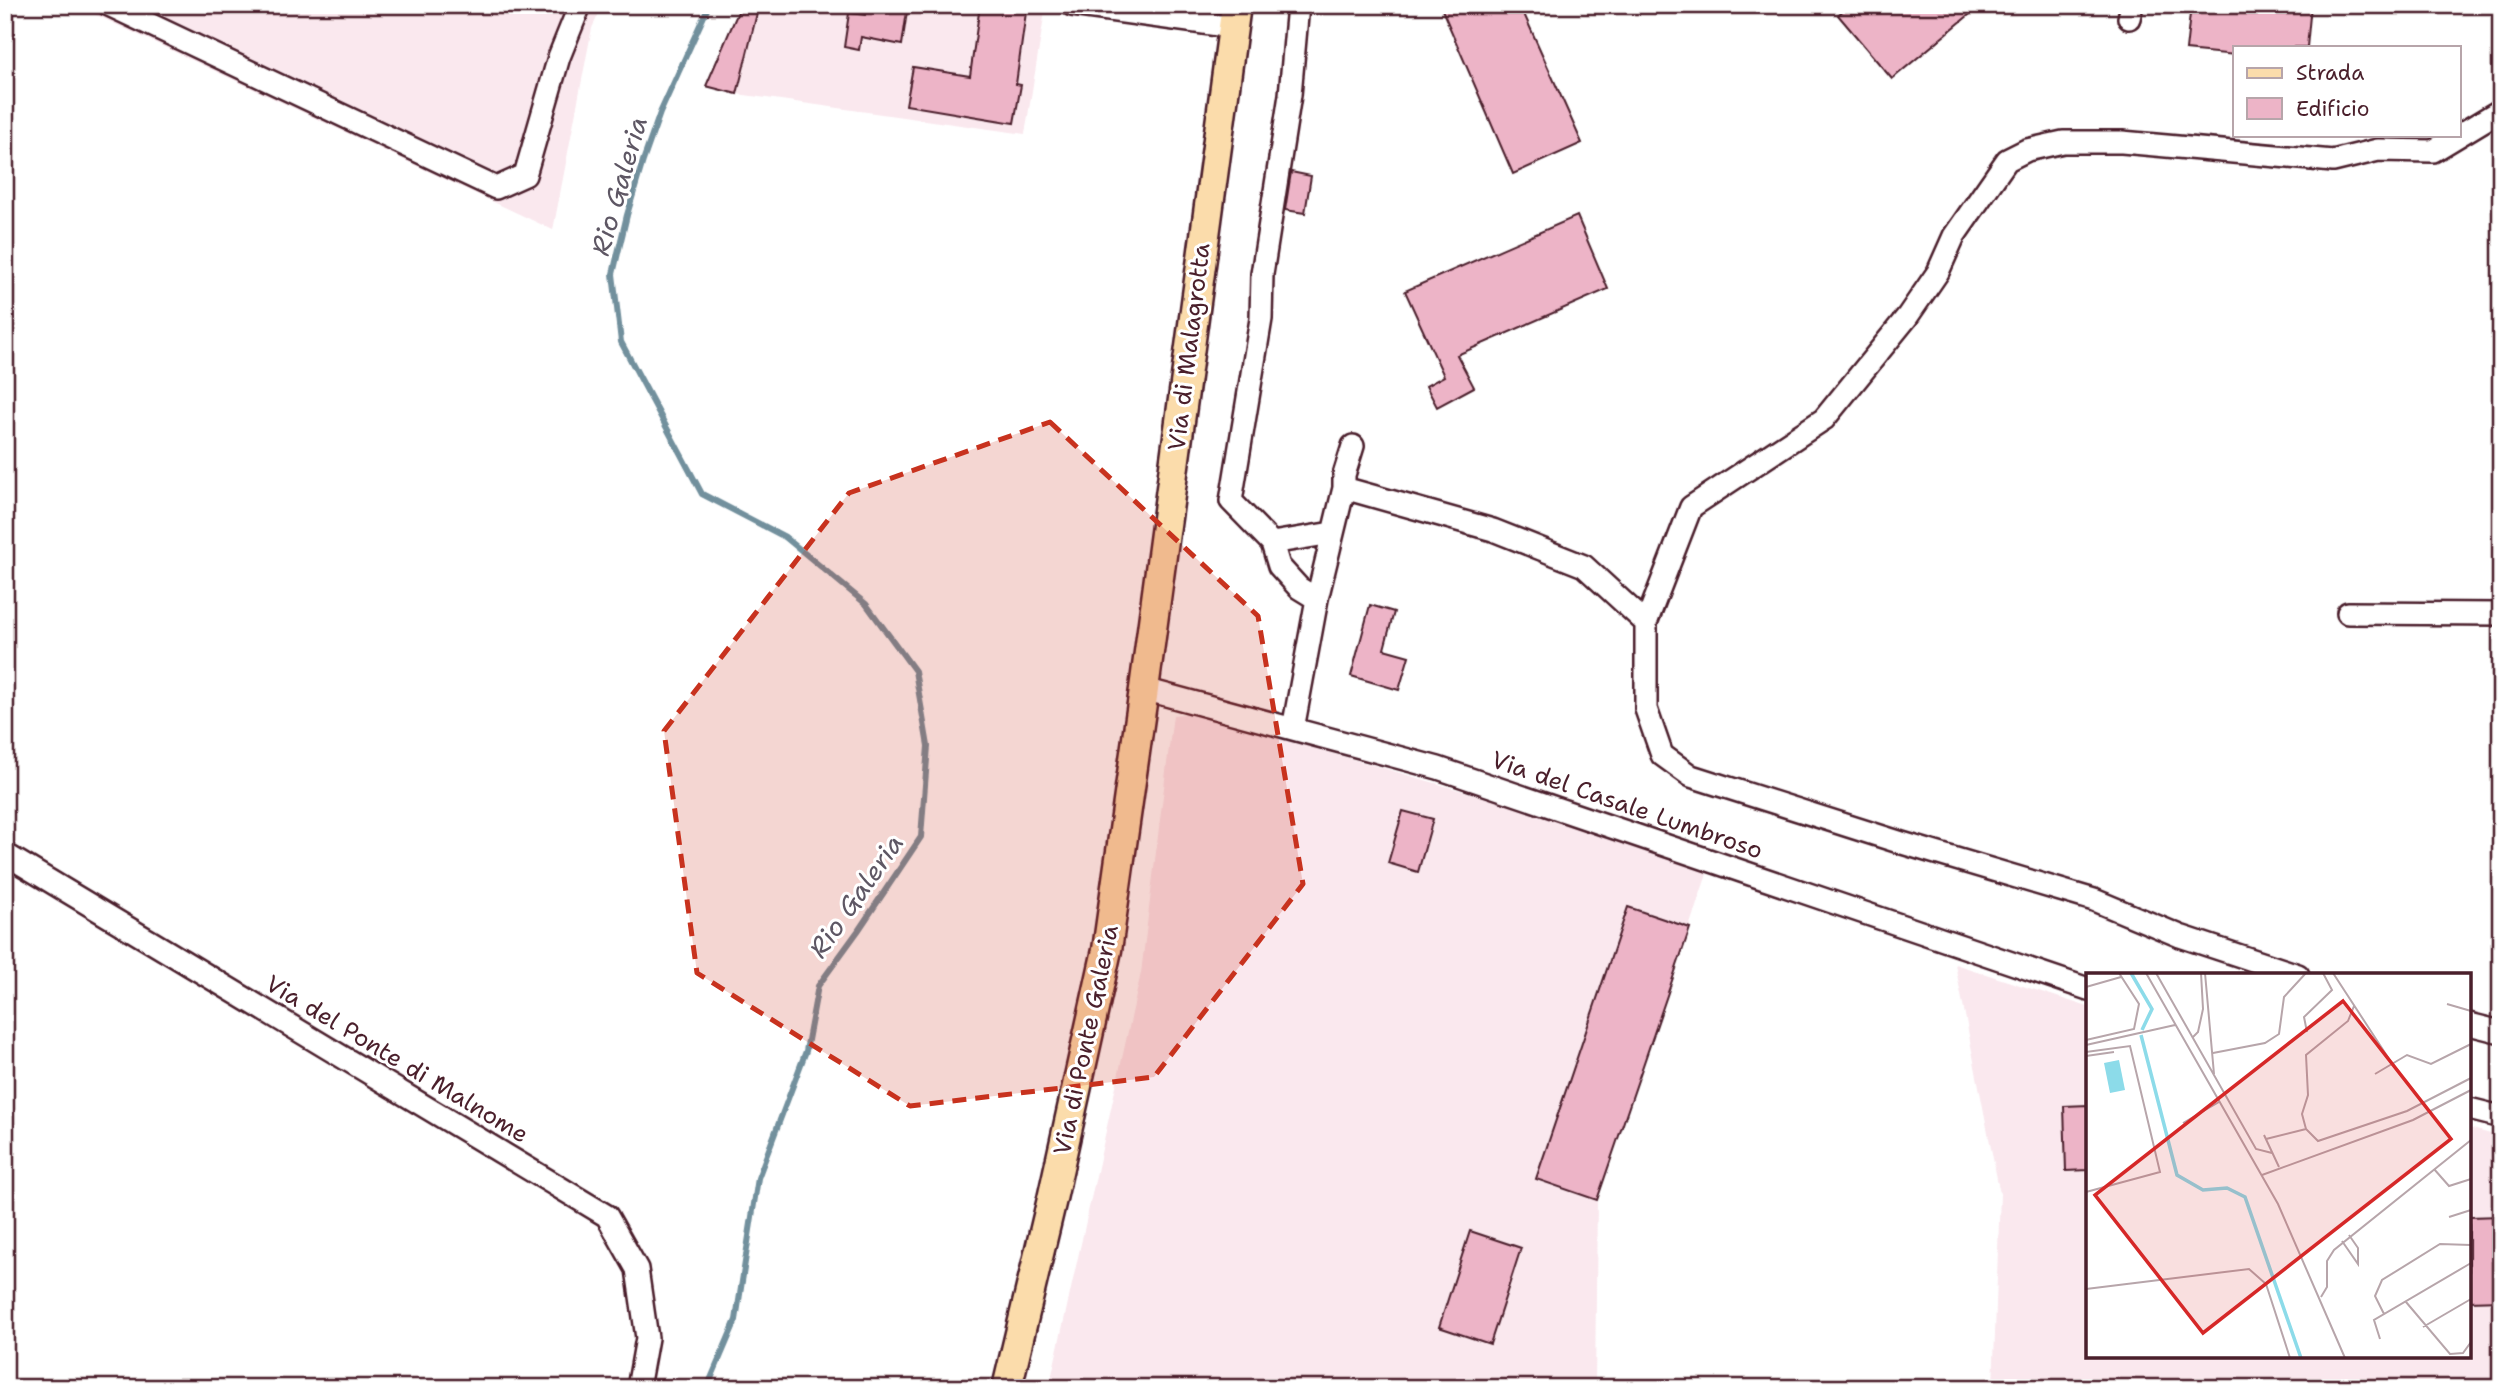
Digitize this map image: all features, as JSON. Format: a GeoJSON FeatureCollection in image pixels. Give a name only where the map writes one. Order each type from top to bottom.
{"type":"FeatureCollection","features":[{"type":"Feature","properties":{"kind":"main road","name":"Via di Malagrotta"},"geometry":{"type":"LineString","coordinates":[[1144,689],[1234,16]]}},
{"type":"Feature","properties":{"kind":"main road","name":"Via di Ponte Galeria"},"geometry":{"type":"LineString","coordinates":[[1007,1388],[1107,950],[1144,689]]}},
{"type":"Feature","properties":{"kind":"street"},"geometry":{"type":"LineString","coordinates":[[109,5],[496,188],[525,175],[559,57],[580,5]]}},
{"type":"Feature","properties":{"kind":"street"},"geometry":{"type":"LineString","coordinates":[[1072,5],[1234,16]]}},
{"type":"Feature","properties":{"kind":"street"},"geometry":{"type":"LineString","coordinates":[[1298,5],[1290,95],[1262,274],[1261,319],[1231,501],[1272,543],[1279,566],[1299,588],[1317,599]]}},
{"type":"Feature","properties":{"kind":"street"},"geometry":{"type":"LineString","coordinates":[[2460,135],[2501,110]]}},
{"type":"Feature","properties":{"kind":"street"},"geometry":{"type":"LineString","coordinates":[[2292,973],[2180,936],[2094,900],[1691,776],[1662,755],[1646,709],[1646,623],[1692,507],[1824,419],[1907,317],[1938,272],[1954,236],[2007,160],[2027,150],[2063,142],[2122,142],[2333,161],[2378,150],[2433,151],[2458,136]]}},
{"type":"Feature","properties":{"kind":"street"},"geometry":{"type":"LineString","coordinates":[[1293,729],[1317,599],[1344,488],[1344,475],[1353,446]]}},
{"type":"Feature","properties":{"kind":"street"},"geometry":{"type":"LineString","coordinates":[[1344,488],[1493,530],[1584,566],[1646,623]]}},
{"type":"Feature","properties":{"kind":"street"},"geometry":{"type":"LineString","coordinates":[[1272,543],[1332,533]]}},
{"type":"Feature","properties":{"kind":"street"},"geometry":{"type":"LineString","coordinates":[[2348,613],[2501,614]]}},
{"type":"Feature","properties":{"kind":"street","name":"Via del Casale Lumbroso"},"geometry":{"type":"LineString","coordinates":[[1144,689],[1475,780],[2086,988]]}},
{"type":"Feature","properties":{"kind":"street","name":"Via del Ponte di Malnome"},"geometry":{"type":"LineString","coordinates":[[5,854],[607,1216],[638,1269],[647,1338],[638,1388]]}},
{"type":"Feature","properties":{"kind":"street"},"geometry":{"type":"LineString","coordinates":[[2471,1024],[2501,1032]]}},
{"type":"Feature","properties":{"kind":"street"},"geometry":{"type":"LineString","coordinates":[[2471,1110],[2501,1117]]}},
{"type":"Feature","properties":{"kind":"highlighted area"},"geometry":{"type":"Polygon","coordinates":[[[1050,422],[1258,616],[1303,884],[1154,1077],[910,1106],[697,973],[664,731],[849,493],[1050,422]]]}},
{"type":"Feature","properties":{"kind":"shaded area"},"geometry":{"type":"Polygon","coordinates":[[[75,5],[603,5],[592,28],[553,230],[75,5]]]}},
{"type":"Feature","properties":{"kind":"shaded area"},"geometry":{"type":"Polygon","coordinates":[[[741,5],[1046,5],[1025,134],[737,94],[706,86],[741,5]]]}},
{"type":"Feature","properties":{"kind":"shaded area"},"geometry":{"type":"Polygon","coordinates":[[[1193,713],[1487,798],[1708,871],[1597,1200],[1595,1388],[1049,1388],[1141,973],[1173,715],[1193,713]]]}},
{"type":"Feature","properties":{"kind":"shaded area"},"geometry":{"type":"Polygon","coordinates":[[[1955,964],[2086,1006],[2086,1358],[2471,1358],[2471,1129],[2501,1137],[2501,1388],[1993,1388],[2000,1194],[1955,964]]]}},
{"type":"Feature","properties":{"kind":"building"},"geometry":{"type":"Polygon","coordinates":[[[741,5],[759,5],[737,94],[706,86],[741,5]]]}},
{"type":"Feature","properties":{"kind":"building"},"geometry":{"type":"Polygon","coordinates":[[[867,5],[908,5],[902,45],[861,37],[859,50],[844,47],[849,13],[865,15],[867,5]]]}},
{"type":"Feature","properties":{"kind":"building"},"geometry":{"type":"Polygon","coordinates":[[[980,5],[1027,5],[1016,84],[1021,85],[1014,123],[906,105],[913,67],[970,76],[980,5]]]}},
{"type":"Feature","properties":{"kind":"building"},"geometry":{"type":"Polygon","coordinates":[[[1440,5],[1520,5],[1582,143],[1513,174],[1440,5]]]}},
{"type":"Feature","properties":{"kind":"building"},"geometry":{"type":"Polygon","coordinates":[[[1849,5],[1981,5],[1892,79],[1838,15],[1849,5]]]}},
{"type":"Feature","properties":{"kind":"building"},"geometry":{"type":"Polygon","coordinates":[[[2191,5],[2311,5],[2307,46],[2233,46],[2233,55],[2186,50],[2191,5]]]}},
{"type":"Feature","properties":{"kind":"building"},"geometry":{"type":"Polygon","coordinates":[[[1291,172],[1311,176],[1305,213],[1285,210],[1291,172]]]}},
{"type":"Feature","properties":{"kind":"building"},"geometry":{"type":"Polygon","coordinates":[[[1577,216],[1608,289],[1457,355],[1474,387],[1437,407],[1426,386],[1444,376],[1405,291],[1577,216]]]}},
{"type":"Feature","properties":{"kind":"building"},"geometry":{"type":"Polygon","coordinates":[[[1370,605],[1394,612],[1384,649],[1409,656],[1399,690],[1351,676],[1370,605]]]}},
{"type":"Feature","properties":{"kind":"building"},"geometry":{"type":"Polygon","coordinates":[[[1403,811],[1433,819],[1418,872],[1388,863],[1403,811]]]}},
{"type":"Feature","properties":{"kind":"building"},"geometry":{"type":"Polygon","coordinates":[[[1628,907],[1690,928],[1597,1200],[1536,1179],[1628,907]]]}},
{"type":"Feature","properties":{"kind":"building"},"geometry":{"type":"Polygon","coordinates":[[[2086,1105],[2086,1170],[2066,1171],[2064,1106],[2086,1105]]]}},
{"type":"Feature","properties":{"kind":"building"},"geometry":{"type":"Polygon","coordinates":[[[2501,1216],[2501,1300],[2471,1301],[2471,1217],[2501,1216]]]}},
{"type":"Feature","properties":{"kind":"building"},"geometry":{"type":"Polygon","coordinates":[[[1470,1231],[1521,1248],[1490,1344],[1439,1327],[1470,1231]]]}},
{"type":"Feature","properties":{"kind":"waterway","name":"Rio Galeria"},"geometry":{"type":"LineString","coordinates":[[707,1388],[736,1320],[758,1178],[806,1051],[818,986],[921,837],[928,746],[915,671],[866,604],[785,537],[702,494],[621,342],[613,274],[627,215],[660,113],[709,5]]}}]}
